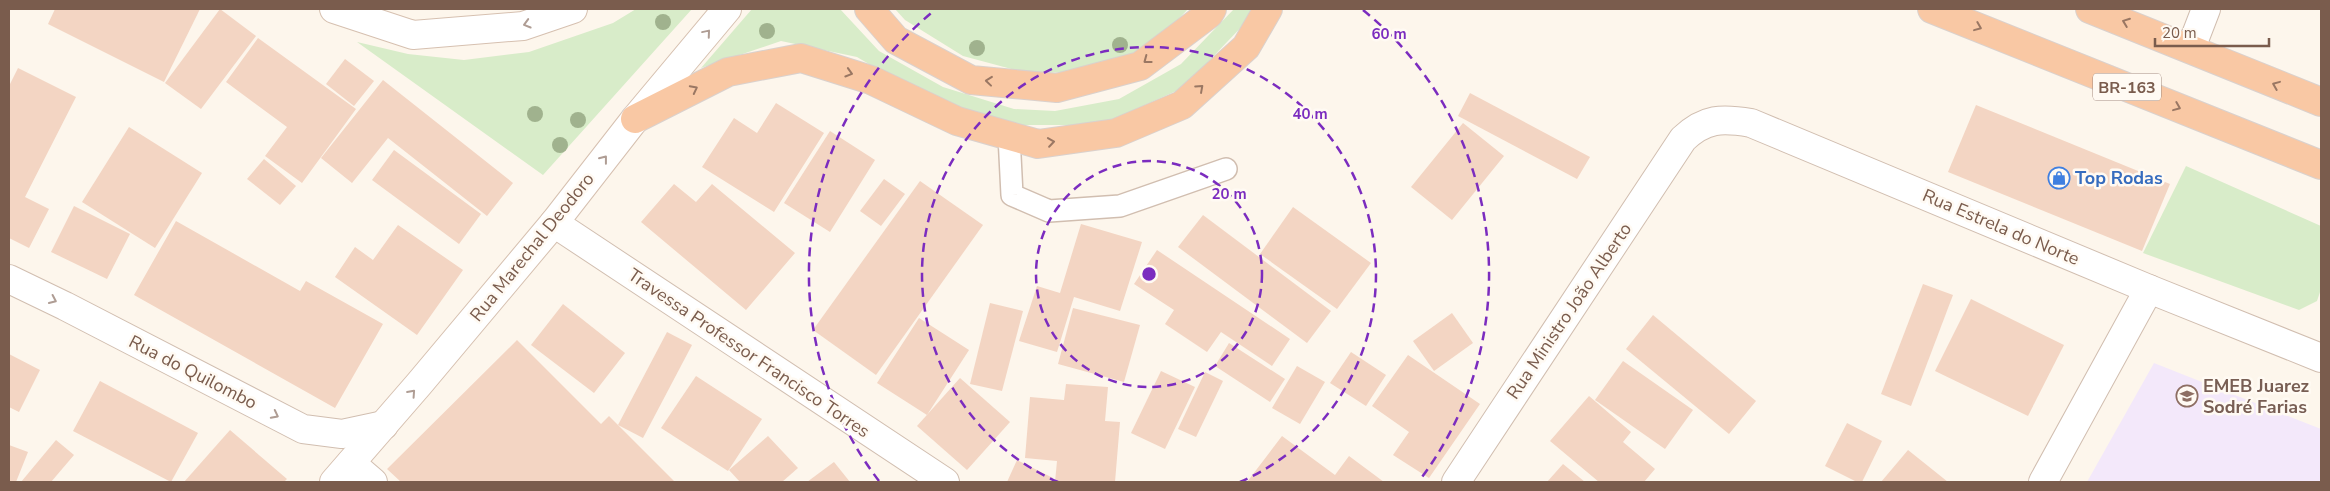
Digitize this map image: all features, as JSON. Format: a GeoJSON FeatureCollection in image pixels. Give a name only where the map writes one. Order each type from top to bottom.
{"type":"FeatureCollection","features":[{"type":"Feature","properties":{"kind":"highway"},"geometry":{"type":"LineString","coordinates":[[869,9],[896,40],[972,80],[1057,88],[1140,66],[1209,14],[1212,9]]}},
{"type":"Feature","properties":{"kind":"highway"},"geometry":{"type":"LineString","coordinates":[[635,119],[728,72],[801,58],[871,80],[957,121],[1038,144],[1116,133],[1182,105],[1246,47],[1268,9]]}},
{"type":"Feature","properties":{"kind":"highway","name":"BR-163"},"geometry":{"type":"LineString","coordinates":[[1932,9],[2321,166]]}},
{"type":"Feature","properties":{"kind":"highway"},"geometry":{"type":"LineString","coordinates":[[2090,9],[2191,48],[2321,102]]}},
{"type":"Feature","properties":{"kind":"street"},"geometry":{"type":"LineString","coordinates":[[334,9],[413,35],[524,26],[574,9]]}},
{"type":"Feature","properties":{"kind":"street","name":"Rua Marechal Deodoro"},"geometry":{"type":"LineString","coordinates":[[342,473],[554,223],[635,119],[727,9]]}},
{"type":"Feature","properties":{"kind":"street"},"geometry":{"type":"LineString","coordinates":[[2191,48],[2206,9]]}},
{"type":"Feature","properties":{"kind":"street","name":"Rua Estrela do Norte"},"geometry":{"type":"LineString","coordinates":[[1683,140],[1694,129],[1706,123],[1720,120],[1751,123],[2150,289],[2320,356]]}},
{"type":"Feature","properties":{"kind":"street","name":"Rua Ministro João Alberto"},"geometry":{"type":"LineString","coordinates":[[1456,482],[1683,140]]}},
{"type":"Feature","properties":{"kind":"street","name":"Travessa Professor Francisco Torres"},"geometry":{"type":"LineString","coordinates":[[554,223],[945,482]]}},
{"type":"Feature","properties":{"kind":"street","name":"Rua do Quilombo"},"geometry":{"type":"LineString","coordinates":[[9,279],[303,429],[342,434],[384,425]]}},
{"type":"Feature","properties":{"kind":"street"},"geometry":{"type":"LineString","coordinates":[[2043,482],[2150,289]]}},
{"type":"Feature","properties":{"kind":"street"},"geometry":{"type":"LineString","coordinates":[[342,473],[373,482]]}},
{"type":"Feature","properties":{"kind":"lane"},"geometry":{"type":"LineString","coordinates":[[1009,136],[1012,195],[1049,211],[1120,206],[1226,169]]}},
{"type":"Feature","properties":{"kind":"shaded area","name":"EMEB Juarez Sodré Farias"},"geometry":{"type":"Polygon","coordinates":[[[2154,363],[2321,429],[2321,482],[2087,482],[2154,363]]]}},
{"type":"Feature","properties":{"kind":"green space"},"geometry":{"type":"Polygon","coordinates":[[[636,9],[692,9],[543,175],[357,42],[408,54],[464,60],[529,52],[613,23],[636,9]]]}},
{"type":"Feature","properties":{"kind":"green space"},"geometry":{"type":"Polygon","coordinates":[[[752,9],[840,9],[879,51],[943,87],[1014,109],[1055,111],[1119,99],[1181,64],[1234,9],[1254,9],[1249,19],[1183,88],[1100,125],[1013,125],[923,96],[857,57],[781,41],[701,68],[752,9]]]}},
{"type":"Feature","properties":{"kind":"green space"},"geometry":{"type":"Polygon","coordinates":[[[895,9],[1188,9],[1156,43],[1097,70],[1030,74],[963,56],[905,20],[895,9]]]}},
{"type":"Feature","properties":{"kind":"green space"},"geometry":{"type":"Polygon","coordinates":[[[2186,166],[2321,226],[2321,289],[2317,301],[2299,310],[2143,253],[2186,166]]]}},
{"type":"Feature","properties":{"kind":"building"},"geometry":{"type":"Polygon","coordinates":[[[55,9],[200,9],[164,82],[48,24],[55,9]]]}},
{"type":"Feature","properties":{"kind":"building"},"geometry":{"type":"Polygon","coordinates":[[[220,9],[256,36],[201,109],[165,83],[220,9]]]}},
{"type":"Feature","properties":{"kind":"building"},"geometry":{"type":"Polygon","coordinates":[[[258,38],[356,109],[302,183],[265,156],[287,127],[226,82],[258,38]]]}},
{"type":"Feature","properties":{"kind":"building"},"geometry":{"type":"Polygon","coordinates":[[[345,59],[374,81],[354,106],[326,84],[345,59]]]}},
{"type":"Feature","properties":{"kind":"building"},"geometry":{"type":"Polygon","coordinates":[[[18,68],[76,97],[25,197],[49,209],[29,248],[9,238],[9,86],[18,68]]]}},
{"type":"Feature","properties":{"kind":"building"},"geometry":{"type":"Polygon","coordinates":[[[383,80],[513,183],[487,216],[388,138],[352,183],[321,158],[383,80]]]}},
{"type":"Feature","properties":{"kind":"building"},"geometry":{"type":"Polygon","coordinates":[[[1470,93],[1590,157],[1577,179],[1458,116],[1470,93]]]}},
{"type":"Feature","properties":{"kind":"building"},"geometry":{"type":"Polygon","coordinates":[[[776,103],[824,133],[774,212],[702,167],[734,118],[757,133],[776,103]]]}},
{"type":"Feature","properties":{"kind":"building","name":"Top Rodas"},"geometry":{"type":"Polygon","coordinates":[[[1976,105],[2170,184],[2142,251],[1948,172],[1976,105]]]}},
{"type":"Feature","properties":{"kind":"building"},"geometry":{"type":"Polygon","coordinates":[[[1463,123],[1504,156],[1452,220],[1411,187],[1463,123]]]}},
{"type":"Feature","properties":{"kind":"building"},"geometry":{"type":"Polygon","coordinates":[[[129,127],[202,173],[155,248],[82,202],[129,127]]]}},
{"type":"Feature","properties":{"kind":"building"},"geometry":{"type":"Polygon","coordinates":[[[830,131],[875,160],[830,232],[784,203],[830,131]]]}},
{"type":"Feature","properties":{"kind":"building"},"geometry":{"type":"Polygon","coordinates":[[[394,150],[481,214],[459,244],[372,180],[394,150]]]}},
{"type":"Feature","properties":{"kind":"building"},"geometry":{"type":"Polygon","coordinates":[[[264,159],[296,186],[280,205],[247,179],[264,159]]]}},
{"type":"Feature","properties":{"kind":"building"},"geometry":{"type":"Polygon","coordinates":[[[884,179],[905,194],[881,226],[860,211],[884,179]]]}},
{"type":"Feature","properties":{"kind":"building"},"geometry":{"type":"Polygon","coordinates":[[[920,181],[983,225],[876,375],[813,330],[920,181]]]}},
{"type":"Feature","properties":{"kind":"building"},"geometry":{"type":"Polygon","coordinates":[[[674,184],[696,202],[712,184],[795,253],[746,310],[641,222],[674,184]]]}},
{"type":"Feature","properties":{"kind":"building"},"geometry":{"type":"Polygon","coordinates":[[[74,206],[130,234],[107,279],[51,252],[74,206]]]}},
{"type":"Feature","properties":{"kind":"building"},"geometry":{"type":"Polygon","coordinates":[[[1293,207],[1371,263],[1337,309],[1260,254],[1293,207]]]}},
{"type":"Feature","properties":{"kind":"building"},"geometry":{"type":"Polygon","coordinates":[[[1203,215],[1331,311],[1307,343],[1178,247],[1203,215]]]}},
{"type":"Feature","properties":{"kind":"building"},"geometry":{"type":"Polygon","coordinates":[[[176,221],[300,291],[306,281],[383,324],[335,408],[134,295],[176,221]]]}},
{"type":"Feature","properties":{"kind":"building"},"geometry":{"type":"Polygon","coordinates":[[[1081,224],[1142,242],[1120,311],[1074,297],[1057,352],[1019,341],[1037,286],[1060,293],[1081,224]]]}},
{"type":"Feature","properties":{"kind":"building"},"geometry":{"type":"Polygon","coordinates":[[[398,225],[463,270],[417,335],[335,277],[355,247],[373,260],[398,225]]]}},
{"type":"Feature","properties":{"kind":"building"},"geometry":{"type":"Polygon","coordinates":[[[1157,250],[1290,339],[1272,366],[1221,332],[1207,352],[1165,324],[1174,310],[1134,284],[1157,250]]]}},
{"type":"Feature","properties":{"kind":"building"},"geometry":{"type":"Polygon","coordinates":[[[1923,284],[1953,295],[1911,406],[1881,394],[1923,284]]]}},
{"type":"Feature","properties":{"kind":"building"},"geometry":{"type":"Polygon","coordinates":[[[1971,299],[2064,345],[2028,416],[1935,371],[1971,299]]]}},
{"type":"Feature","properties":{"kind":"building"},"geometry":{"type":"Polygon","coordinates":[[[990,303],[1023,311],[1002,391],[970,384],[990,303]]]}},
{"type":"Feature","properties":{"kind":"building"},"geometry":{"type":"Polygon","coordinates":[[[563,304],[625,353],[594,393],[531,345],[563,304]]]}},
{"type":"Feature","properties":{"kind":"building"},"geometry":{"type":"Polygon","coordinates":[[[1073,308],[1140,325],[1124,382],[1058,364],[1073,308]]]}},
{"type":"Feature","properties":{"kind":"building"},"geometry":{"type":"Polygon","coordinates":[[[1452,313],[1473,343],[1434,371],[1413,341],[1452,313]]]}},
{"type":"Feature","properties":{"kind":"building"},"geometry":{"type":"Polygon","coordinates":[[[1653,315],[1756,401],[1729,434],[1626,349],[1653,315]]]}},
{"type":"Feature","properties":{"kind":"building"},"geometry":{"type":"Polygon","coordinates":[[[919,318],[969,350],[927,415],[877,383],[919,318]]]}},
{"type":"Feature","properties":{"kind":"building"},"geometry":{"type":"Polygon","coordinates":[[[667,332],[692,345],[643,438],[618,425],[667,332]]]}},
{"type":"Feature","properties":{"kind":"building"},"geometry":{"type":"Polygon","coordinates":[[[517,340],[601,424],[609,416],[675,482],[401,482],[387,469],[517,340]]]}},
{"type":"Feature","properties":{"kind":"building"},"geometry":{"type":"Polygon","coordinates":[[[1229,343],[1285,379],[1270,402],[1215,366],[1229,343]]]}},
{"type":"Feature","properties":{"kind":"building"},"geometry":{"type":"Polygon","coordinates":[[[1351,352],[1386,375],[1366,406],[1330,383],[1351,352]]]}},
{"type":"Feature","properties":{"kind":"building"},"geometry":{"type":"Polygon","coordinates":[[[9,354],[40,370],[19,412],[9,407],[9,354]]]}},
{"type":"Feature","properties":{"kind":"building"},"geometry":{"type":"Polygon","coordinates":[[[1408,355],[1480,404],[1429,478],[1393,455],[1409,432],[1372,406],[1408,355]]]}},
{"type":"Feature","properties":{"kind":"building"},"geometry":{"type":"Polygon","coordinates":[[[1623,361],[1693,410],[1665,449],[1595,400],[1623,361]]]}},
{"type":"Feature","properties":{"kind":"building"},"geometry":{"type":"Polygon","coordinates":[[[1297,366],[1325,382],[1300,424],[1272,408],[1297,366]]]}},
{"type":"Feature","properties":{"kind":"building"},"geometry":{"type":"Polygon","coordinates":[[[1161,371],[1195,387],[1165,449],[1131,433],[1161,371]]]}},
{"type":"Feature","properties":{"kind":"building"},"geometry":{"type":"Polygon","coordinates":[[[1205,372],[1223,381],[1196,437],[1178,429],[1205,372]]]}},
{"type":"Feature","properties":{"kind":"building"},"geometry":{"type":"Polygon","coordinates":[[[696,376],[762,419],[728,471],[661,428],[696,376]]]}},
{"type":"Feature","properties":{"kind":"building"},"geometry":{"type":"Polygon","coordinates":[[[960,378],[1010,422],[967,470],[917,426],[960,378]]]}},
{"type":"Feature","properties":{"kind":"building"},"geometry":{"type":"Polygon","coordinates":[[[100,381],[198,433],[171,482],[73,431],[100,381]]]}},
{"type":"Feature","properties":{"kind":"building"},"geometry":{"type":"Polygon","coordinates":[[[1066,384],[1108,387],[1105,421],[1120,422],[1115,482],[1055,482],[1057,461],[1025,458],[1030,397],[1064,400],[1066,384]]]}},
{"type":"Feature","properties":{"kind":"building"},"geometry":{"type":"Polygon","coordinates":[[[1589,396],[1631,432],[1623,442],[1655,469],[1644,482],[1599,482],[1550,441],[1589,396]]]}},
{"type":"Feature","properties":{"kind":"building"},"geometry":{"type":"Polygon","coordinates":[[[1847,423],[1882,441],[1862,482],[1857,482],[1825,466],[1847,423]]]}},
{"type":"Feature","properties":{"kind":"building"},"geometry":{"type":"Polygon","coordinates":[[[230,430],[287,479],[284,482],[184,482],[230,430]]]}},
{"type":"Feature","properties":{"kind":"building"},"geometry":{"type":"Polygon","coordinates":[[[768,436],[798,468],[782,482],[740,482],[729,470],[768,436]]]}},
{"type":"Feature","properties":{"kind":"building"},"geometry":{"type":"Polygon","coordinates":[[[1282,436],[1335,475],[1349,456],[1384,482],[1247,482],[1282,436]]]}},
{"type":"Feature","properties":{"kind":"building"},"geometry":{"type":"Polygon","coordinates":[[[56,440],[74,455],[51,482],[21,482],[56,440]]]}},
{"type":"Feature","properties":{"kind":"building"},"geometry":{"type":"Polygon","coordinates":[[[9,445],[28,452],[16,482],[9,482],[9,445]]]}},
{"type":"Feature","properties":{"kind":"building"},"geometry":{"type":"Polygon","coordinates":[[[1908,450],[1948,482],[1881,482],[1908,450]]]}},
{"type":"Feature","properties":{"kind":"building"},"geometry":{"type":"Polygon","coordinates":[[[1017,460],[1053,478],[1051,482],[1007,482],[1017,460]]]}},
{"type":"Feature","properties":{"kind":"building"},"geometry":{"type":"Polygon","coordinates":[[[834,462],[850,482],[807,482],[834,462]]]}},
{"type":"Feature","properties":{"kind":"building"},"geometry":{"type":"Polygon","coordinates":[[[1563,464],[1585,482],[1547,482],[1563,464]]]}},
{"type":"Feature","properties":{"kind":"place","name":"Top Rodas"},"geometry":{"type":"Point","coordinates":[2059,178]}},
{"type":"Feature","properties":{"kind":"place","name":"EMEB Juarez Sodré Farias"},"geometry":{"type":"Point","coordinates":[2187,396]}}]}
